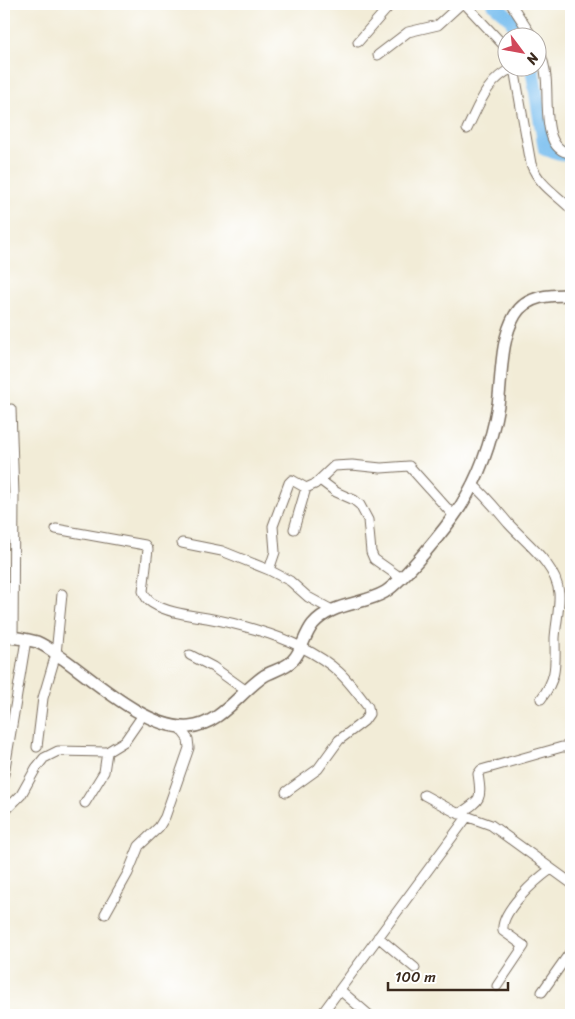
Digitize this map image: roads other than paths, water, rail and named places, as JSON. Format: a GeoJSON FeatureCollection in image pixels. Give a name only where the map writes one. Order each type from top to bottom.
{"type":"FeatureCollection","features":[{"type":"Feature","properties":{"kind":"main road"},"geometry":{"type":"LineString","coordinates":[[9,637],[41,644],[143,715],[179,727],[204,724],[222,713],[245,690],[265,675],[290,663],[313,624],[332,610],[375,597],[386,591],[401,578],[453,515],[472,484],[493,433],[511,323],[519,309],[532,299],[551,295],[571,296]]}},
{"type":"Feature","properties":{"kind":"street"},"geometry":{"type":"LineString","coordinates":[[358,42],[391,4]]}},
{"type":"Feature","properties":{"kind":"street"},"geometry":{"type":"LineString","coordinates":[[378,55],[408,32],[438,25],[463,4],[498,40]]}},
{"type":"Feature","properties":{"kind":"street"},"geometry":{"type":"LineString","coordinates":[[512,4],[527,28]]}},
{"type":"Feature","properties":{"kind":"street"},"geometry":{"type":"LineString","coordinates":[[467,129],[491,83],[498,75]]}},
{"type":"Feature","properties":{"kind":"street"},"geometry":{"type":"LineString","coordinates":[[515,78],[533,170],[542,184],[571,209]]}},
{"type":"Feature","properties":{"kind":"street"},"geometry":{"type":"LineString","coordinates":[[546,78],[548,128],[557,148],[571,153]]}},
{"type":"Feature","properties":{"kind":"street"},"geometry":{"type":"LineString","coordinates":[[9,637],[14,495],[11,409]]}},
{"type":"Feature","properties":{"kind":"street"},"geometry":{"type":"LineString","coordinates":[[294,529],[306,488],[320,480],[334,466],[352,465],[381,468],[409,466],[453,515]]}},
{"type":"Feature","properties":{"kind":"street"},"geometry":{"type":"LineString","coordinates":[[269,570],[275,552],[273,526],[289,483],[292,480],[306,488]]}},
{"type":"Feature","properties":{"kind":"street"},"geometry":{"type":"LineString","coordinates":[[320,480],[336,492],[354,500],[360,505],[368,520],[371,552],[374,559],[401,578]]}},
{"type":"Feature","properties":{"kind":"street"},"geometry":{"type":"LineString","coordinates":[[472,484],[490,499],[541,558],[556,582],[559,594],[555,637],[556,667],[551,684],[541,699]]}},
{"type":"Feature","properties":{"kind":"street"},"geometry":{"type":"LineString","coordinates":[[56,529],[145,545],[148,549],[143,591],[145,598],[157,606],[185,615],[219,621],[300,646],[343,673],[370,710],[362,725],[339,740],[318,769],[286,792]]}},
{"type":"Feature","properties":{"kind":"street"},"geometry":{"type":"LineString","coordinates":[[182,543],[222,551],[269,570],[290,581],[308,597],[332,610]]}},
{"type":"Feature","properties":{"kind":"street"},"geometry":{"type":"LineString","coordinates":[[37,747],[43,698],[56,654],[62,594]]}},
{"type":"Feature","properties":{"kind":"street"},"geometry":{"type":"LineString","coordinates":[[4,774],[26,640]]}},
{"type":"Feature","properties":{"kind":"street"},"geometry":{"type":"LineString","coordinates":[[190,655],[213,667],[245,690]]}},
{"type":"Feature","properties":{"kind":"street"},"geometry":{"type":"LineString","coordinates":[[4,812],[21,795],[36,768],[51,753],[107,752],[125,741],[143,715]]}},
{"type":"Feature","properties":{"kind":"street"},"geometry":{"type":"LineString","coordinates":[[105,914],[128,873],[140,846],[159,827],[165,817],[189,748],[188,739],[179,727]]}},
{"type":"Feature","properties":{"kind":"street"},"geometry":{"type":"LineString","coordinates":[[321,1015],[463,815],[480,795],[478,774],[482,770],[571,747]]}},
{"type":"Feature","properties":{"kind":"street"},"geometry":{"type":"LineString","coordinates":[[85,803],[104,772],[107,752]]}},
{"type":"Feature","properties":{"kind":"street"},"geometry":{"type":"LineString","coordinates":[[424,795],[463,815],[490,825],[571,882]]}},
{"type":"Feature","properties":{"kind":"street"},"geometry":{"type":"LineString","coordinates":[[498,986],[524,946],[502,930],[503,923],[528,887],[551,868]]}},
{"type":"Feature","properties":{"kind":"street"},"geometry":{"type":"LineString","coordinates":[[378,937],[415,968]]}},
{"type":"Feature","properties":{"kind":"street"},"geometry":{"type":"LineString","coordinates":[[542,992],[571,951]]}},
{"type":"Feature","properties":{"kind":"street"},"geometry":{"type":"LineString","coordinates":[[340,990],[369,1015]]}},
{"type":"Feature","properties":{"kind":"waterway"},"geometry":{"type":"LineString","coordinates":[[494,4],[511,19],[516,28]]}},
{"type":"Feature","properties":{"kind":"waterway"},"geometry":{"type":"LineString","coordinates":[[534,78],[545,149],[571,156]]}}]}
